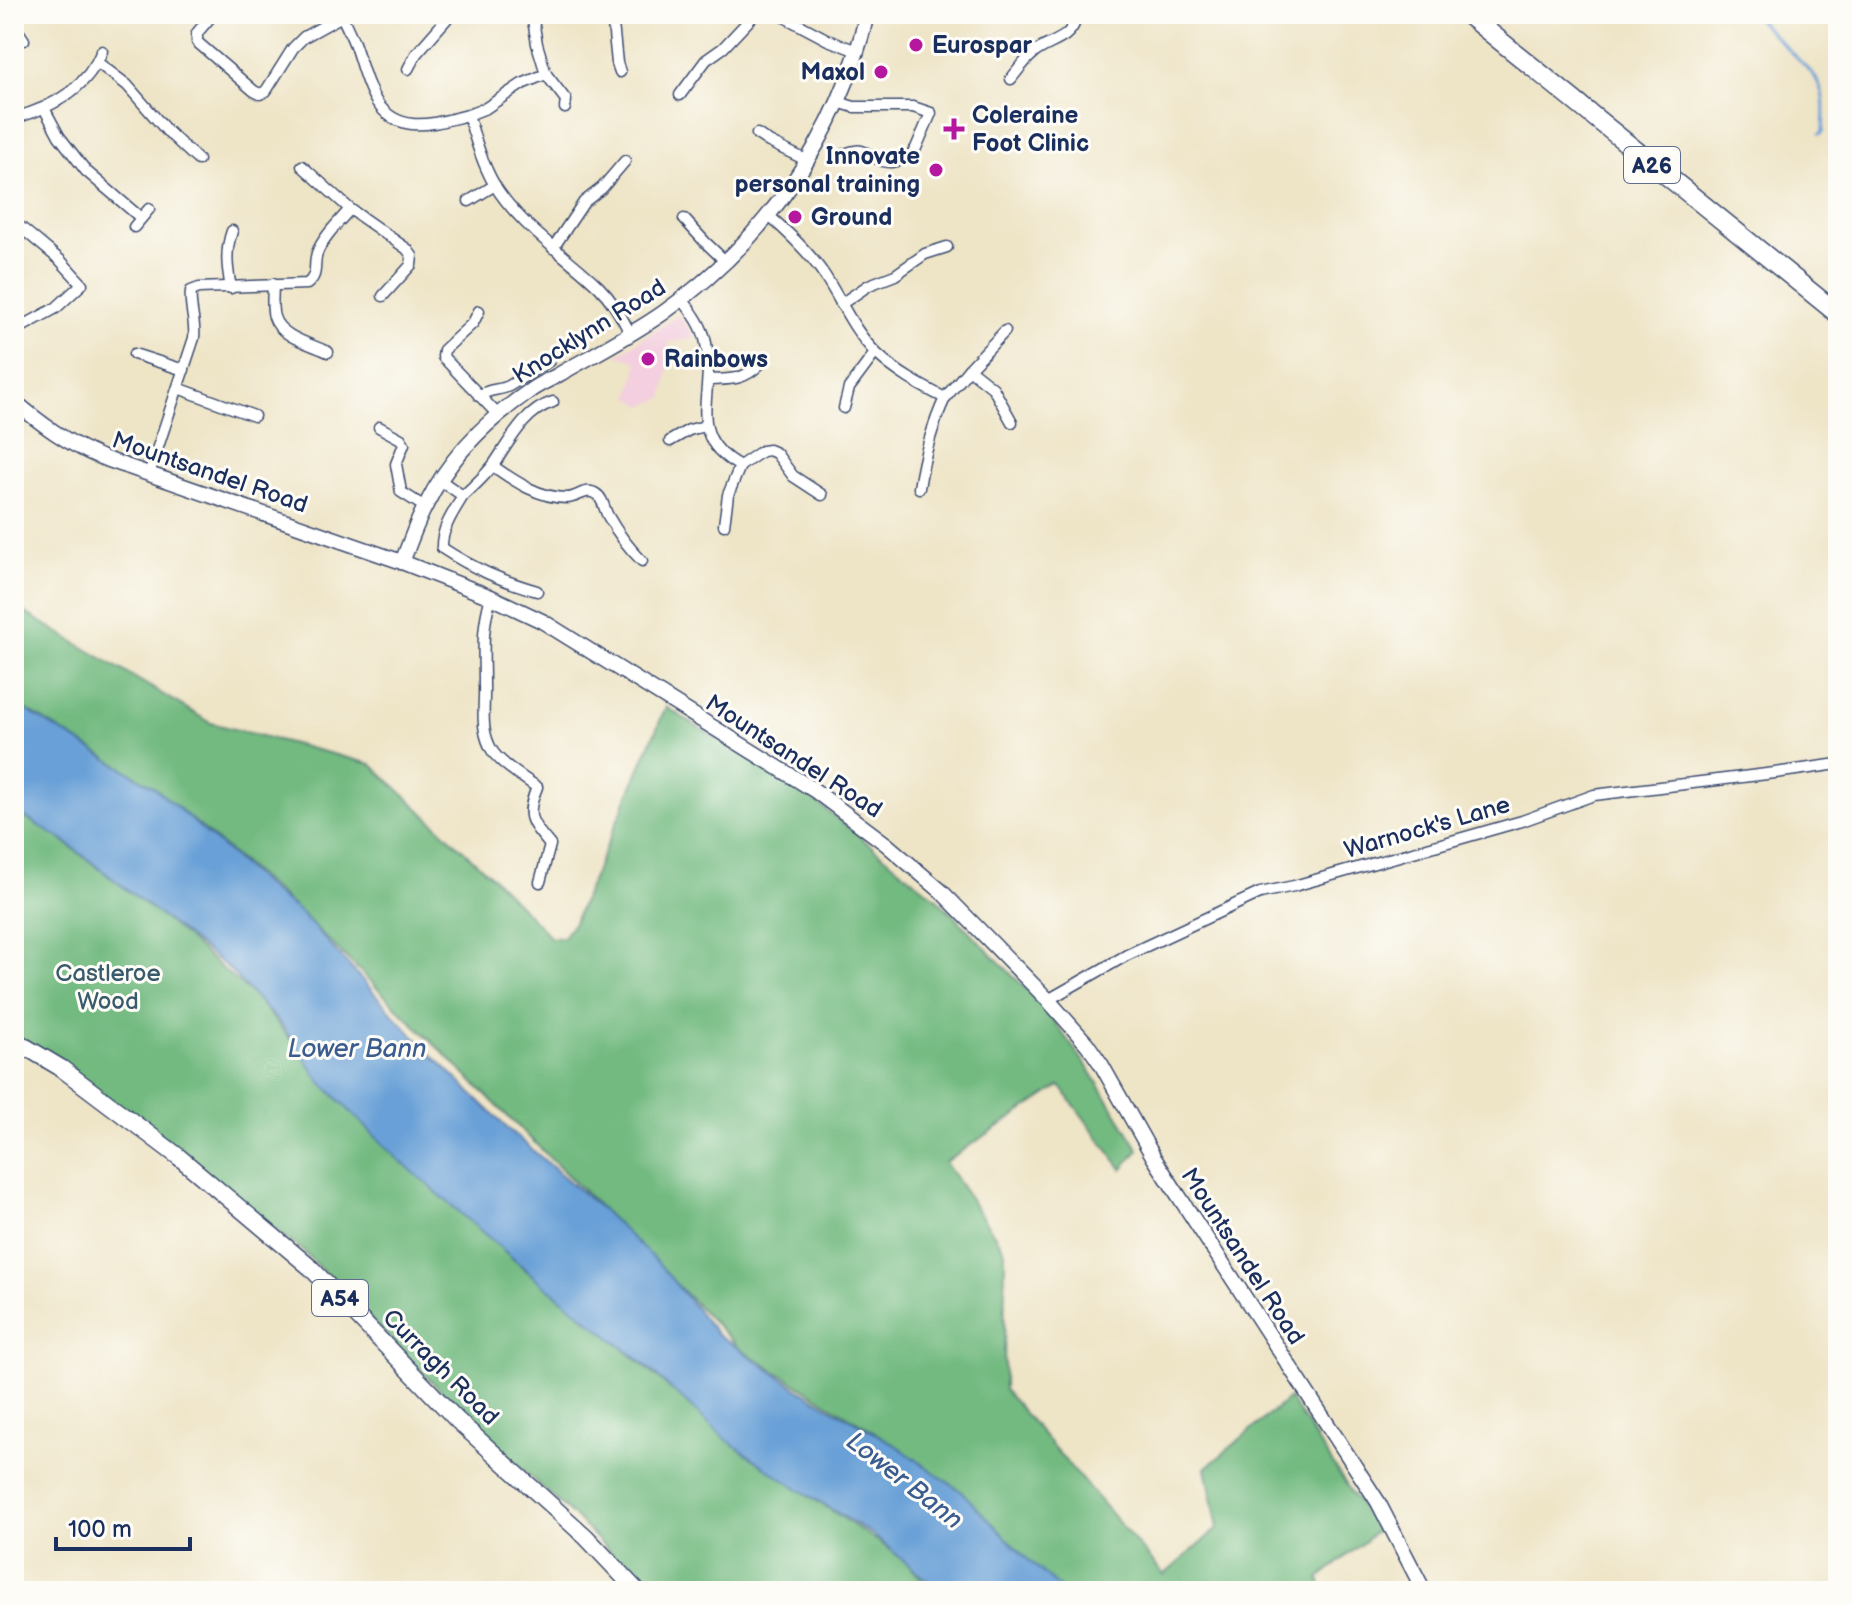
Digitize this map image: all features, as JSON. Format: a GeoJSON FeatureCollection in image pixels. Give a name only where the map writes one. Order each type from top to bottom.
{"type":"FeatureCollection","features":[{"type":"Feature","properties":{"kind":"highway","name":"A26"},"geometry":{"type":"LineString","coordinates":[[1467,14],[1838,314]]}},
{"type":"Feature","properties":{"kind":"main road","name":"Curragh Road"},"geometry":{"type":"LineString","coordinates":[[14,1040],[61,1068],[179,1157],[311,1268],[457,1420],[586,1537],[637,1591]]}},
{"type":"Feature","properties":{"kind":"street"},"geometry":{"type":"LineString","coordinates":[[22,14],[14,23],[24,40]]}},
{"type":"Feature","properties":{"kind":"street"},"geometry":{"type":"LineString","coordinates":[[213,14],[197,33],[197,42],[260,94],[266,91],[293,48],[304,37],[342,15],[375,100],[385,112],[413,124],[468,115],[546,74]]}},
{"type":"Feature","properties":{"kind":"street"},"geometry":{"type":"LineString","coordinates":[[408,69],[416,54],[451,14]]}},
{"type":"Feature","properties":{"kind":"street"},"geometry":{"type":"LineString","coordinates":[[532,14],[540,59],[546,74],[566,100],[565,108]]}},
{"type":"Feature","properties":{"kind":"street"},"geometry":{"type":"LineString","coordinates":[[612,14],[620,72]]}},
{"type":"Feature","properties":{"kind":"street"},"geometry":{"type":"LineString","coordinates":[[680,95],[706,60],[723,48],[755,14]]}},
{"type":"Feature","properties":{"kind":"street"},"geometry":{"type":"LineString","coordinates":[[779,14],[828,40],[857,51]]}},
{"type":"Feature","properties":{"kind":"street","name":"Knocklynn Road"},"geometry":{"type":"LineString","coordinates":[[402,562],[440,480],[462,450],[498,415],[533,388],[659,316],[726,262],[769,216],[808,161],[826,128],[857,51],[867,14]]}},
{"type":"Feature","properties":{"kind":"street"},"geometry":{"type":"LineString","coordinates":[[1011,79],[1035,52],[1067,35],[1075,21],[1068,14]]}},
{"type":"Feature","properties":{"kind":"street"},"geometry":{"type":"LineString","coordinates":[[14,118],[44,108],[72,92],[98,63],[102,51]]}},
{"type":"Feature","properties":{"kind":"street"},"geometry":{"type":"LineString","coordinates":[[98,63],[127,85],[166,130],[198,160]]}},
{"type":"Feature","properties":{"kind":"street"},"geometry":{"type":"LineString","coordinates":[[838,102],[854,107],[913,107],[931,113],[925,131],[909,158],[885,162],[865,151],[855,150],[840,156]]}},
{"type":"Feature","properties":{"kind":"street"},"geometry":{"type":"LineString","coordinates":[[44,108],[59,136],[86,171],[138,223],[149,209]]}},
{"type":"Feature","properties":{"kind":"street"},"geometry":{"type":"LineString","coordinates":[[468,115],[495,185],[519,216],[607,296],[630,333]]}},
{"type":"Feature","properties":{"kind":"street"},"geometry":{"type":"LineString","coordinates":[[757,134],[808,161]]}},
{"type":"Feature","properties":{"kind":"street"},"geometry":{"type":"LineString","coordinates":[[553,248],[584,202],[602,188],[625,161]]}},
{"type":"Feature","properties":{"kind":"street"},"geometry":{"type":"LineString","coordinates":[[302,166],[350,209],[407,249],[412,256],[411,265],[383,296]]}},
{"type":"Feature","properties":{"kind":"street"},"geometry":{"type":"LineString","coordinates":[[469,201],[495,185]]}},
{"type":"Feature","properties":{"kind":"street"},"geometry":{"type":"LineString","coordinates":[[149,474],[194,338],[191,291],[199,288],[307,284],[316,272],[318,250],[350,209]]}},
{"type":"Feature","properties":{"kind":"street"},"geometry":{"type":"LineString","coordinates":[[769,216],[817,264],[875,353],[910,379],[945,398]]}},
{"type":"Feature","properties":{"kind":"street"},"geometry":{"type":"LineString","coordinates":[[684,219],[726,262]]}},
{"type":"Feature","properties":{"kind":"street"},"geometry":{"type":"LineString","coordinates":[[14,226],[19,226],[60,260],[82,284],[56,308],[14,331]]}},
{"type":"Feature","properties":{"kind":"street"},"geometry":{"type":"LineString","coordinates":[[231,288],[226,262],[232,231]]}},
{"type":"Feature","properties":{"kind":"street"},"geometry":{"type":"LineString","coordinates":[[841,304],[869,285],[895,275],[925,254],[947,247]]}},
{"type":"Feature","properties":{"kind":"street"},"geometry":{"type":"LineString","coordinates":[[273,284],[273,314],[279,326],[328,352]]}},
{"type":"Feature","properties":{"kind":"street"},"geometry":{"type":"LineString","coordinates":[[682,299],[704,333],[708,354],[705,426],[711,442],[726,458],[740,466]]}},
{"type":"Feature","properties":{"kind":"street"},"geometry":{"type":"LineString","coordinates":[[479,311],[473,323],[444,350],[443,357],[498,415]]}},
{"type":"Feature","properties":{"kind":"street"},"geometry":{"type":"LineString","coordinates":[[919,488],[924,455],[945,398],[1005,331]]}},
{"type":"Feature","properties":{"kind":"street"},"geometry":{"type":"LineString","coordinates":[[844,408],[849,388],[875,353]]}},
{"type":"Feature","properties":{"kind":"street"},"geometry":{"type":"LineString","coordinates":[[134,354],[184,370]]}},
{"type":"Feature","properties":{"kind":"street"},"geometry":{"type":"LineString","coordinates":[[479,396],[486,391],[503,389],[549,361]]}},
{"type":"Feature","properties":{"kind":"street"},"geometry":{"type":"LineString","coordinates":[[708,380],[738,379],[760,364]]}},
{"type":"Feature","properties":{"kind":"street"},"geometry":{"type":"LineString","coordinates":[[969,369],[993,388],[1012,422]]}},
{"type":"Feature","properties":{"kind":"street"},"geometry":{"type":"LineString","coordinates":[[178,388],[254,416]]}},
{"type":"Feature","properties":{"kind":"street","name":"Mountsandel Road"},"geometry":{"type":"LineString","coordinates":[[14,401],[52,432],[100,457],[402,562],[542,621],[814,790],[886,844],[941,891],[1087,1044],[1154,1158],[1378,1502],[1424,1591]]}},
{"type":"Feature","properties":{"kind":"street"},"geometry":{"type":"LineString","coordinates":[[537,591],[470,566],[442,548],[442,540],[463,496],[493,466],[510,437],[534,411],[553,402]]}},
{"type":"Feature","properties":{"kind":"street"},"geometry":{"type":"LineString","coordinates":[[670,441],[689,430],[705,426]]}},
{"type":"Feature","properties":{"kind":"street"},"geometry":{"type":"LineString","coordinates":[[379,427],[401,439],[404,444],[396,464],[401,492],[425,507]]}},
{"type":"Feature","properties":{"kind":"street"},"geometry":{"type":"LineString","coordinates":[[724,525],[728,495],[740,466],[762,451],[776,453],[793,476],[822,495]]}},
{"type":"Feature","properties":{"kind":"street"},"geometry":{"type":"LineString","coordinates":[[493,466],[520,485],[541,493],[565,498],[588,491],[595,493],[628,547],[642,561]]}},
{"type":"Feature","properties":{"kind":"street"},"geometry":{"type":"LineString","coordinates":[[440,480],[463,496]]}},
{"type":"Feature","properties":{"kind":"street"},"geometry":{"type":"LineString","coordinates":[[491,597],[482,642],[482,717],[494,754],[537,787],[530,804],[532,823],[550,845],[540,882]]}},
{"type":"Feature","properties":{"kind":"street","name":"Warnock's Lane"},"geometry":{"type":"LineString","coordinates":[[1048,1000],[1127,955],[1260,893],[1522,821],[1594,795],[1838,764]]}},
{"type":"Feature","properties":{"kind":"shaded area","name":"Rainbows"},"geometry":{"type":"Polygon","coordinates":[[[679,315],[695,338],[669,342],[663,398],[643,406],[630,397],[638,362],[617,355],[679,315]]]}},
{"type":"Feature","properties":{"kind":"green space"},"geometry":{"type":"Polygon","coordinates":[[[14,606],[211,723],[371,764],[491,876],[551,938],[563,937],[574,922],[666,707],[814,800],[936,898],[1041,1004],[1089,1069],[1139,1150],[1122,1169],[1060,1086],[945,1162],[1005,1251],[1004,1390],[1164,1575],[1218,1528],[1206,1468],[1289,1398],[1377,1531],[1319,1578],[1323,1591],[1062,1591],[897,1446],[740,1349],[300,912],[154,787],[14,702],[14,606]]]}},
{"type":"Feature","properties":{"kind":"green space","name":"Castleroe Wood"},"geometry":{"type":"Polygon","coordinates":[[[14,812],[55,835],[165,919],[257,999],[348,1109],[532,1275],[616,1342],[746,1454],[900,1556],[934,1591],[649,1591],[580,1522],[490,1440],[304,1252],[14,1033],[14,812]]]}},
{"type":"Feature","properties":{"kind":"water","name":"Lower Bann"},"geometry":{"type":"Polygon","coordinates":[[[14,703],[154,787],[300,912],[421,1044],[506,1127],[608,1215],[660,1265],[716,1333],[800,1390],[897,1446],[962,1492],[1063,1591],[940,1591],[872,1534],[781,1478],[727,1440],[644,1364],[539,1281],[397,1158],[321,1082],[284,1028],[228,968],[67,843],[14,810],[14,703]]]}},
{"type":"Feature","properties":{"kind":"waterway"},"geometry":{"type":"LineString","coordinates":[[1752,14],[1817,80],[1824,101],[1823,132],[1820,134]]}},
{"type":"Feature","properties":{"kind":"place","name":"Eurospar"},"geometry":{"type":"Point","coordinates":[916,45]}},
{"type":"Feature","properties":{"kind":"place","name":"Maxol"},"geometry":{"type":"Point","coordinates":[881,72]}},
{"type":"Feature","properties":{"kind":"place","name":"Coleraine Foot Clinic"},"geometry":{"type":"Point","coordinates":[954,129]}},
{"type":"Feature","properties":{"kind":"place","name":"Innovate personal training"},"geometry":{"type":"Point","coordinates":[936,170]}},
{"type":"Feature","properties":{"kind":"place","name":"Ground"},"geometry":{"type":"Point","coordinates":[795,217]}},
{"type":"Feature","properties":{"kind":"place","name":"Rainbows"},"geometry":{"type":"Point","coordinates":[648,359]}}]}
